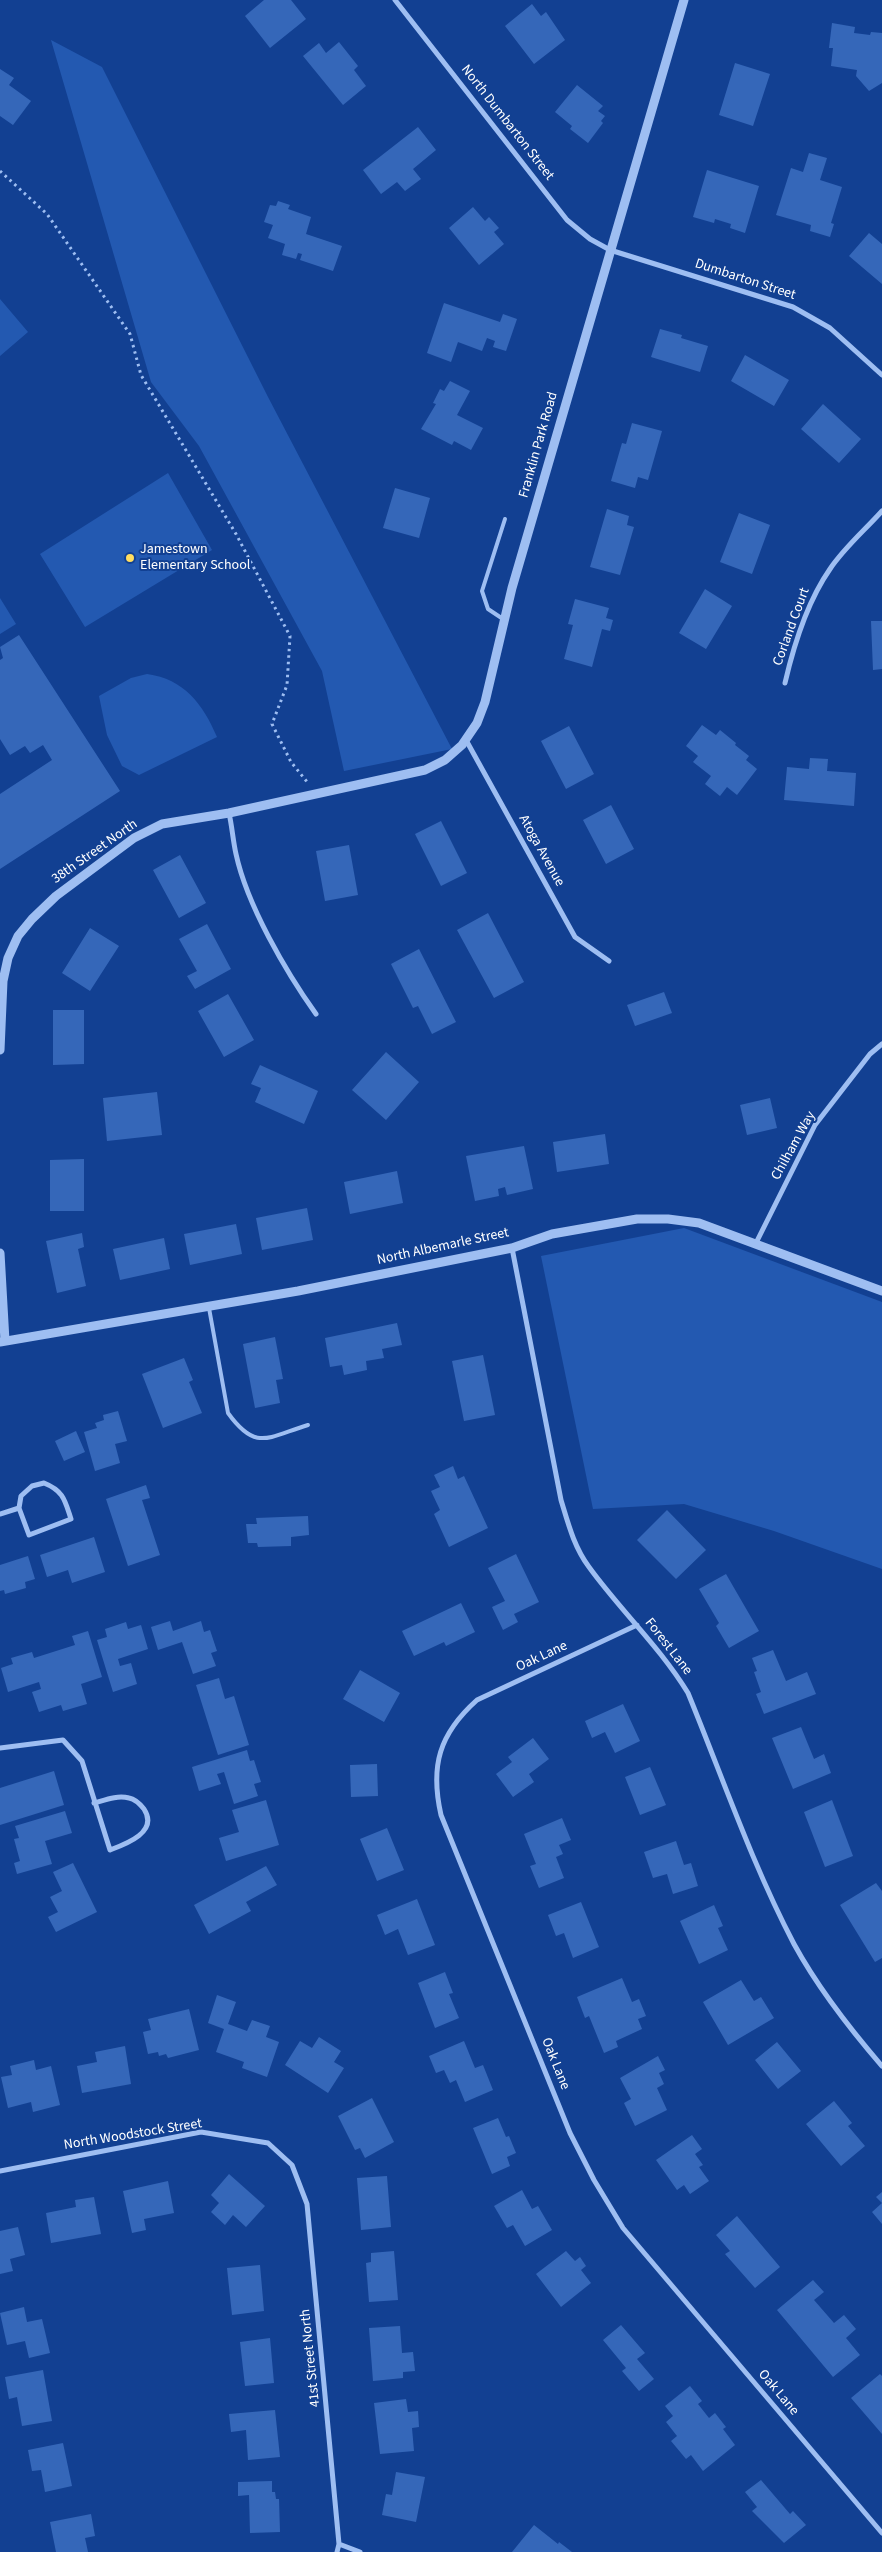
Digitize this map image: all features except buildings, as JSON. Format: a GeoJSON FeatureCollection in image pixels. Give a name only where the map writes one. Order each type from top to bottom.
{"type":"FeatureCollection","features":[{"type":"Feature","properties":{"kind":"street","name":"North Dumbarton Street"},"geometry":{"type":"LineString","coordinates":[[395,0],[567,220],[590,239],[610,250]]}},
{"type":"Feature","properties":{"kind":"street","name":"Franklin Park Road"},"geometry":{"type":"LineString","coordinates":[[316,793],[425,770],[445,760],[466,740],[478,723],[485,702],[504,620],[684,0]]}},
{"type":"Feature","properties":{"kind":"street","name":"Dumbarton Street"},"geometry":{"type":"LineString","coordinates":[[610,250],[794,307],[830,328],[882,376]]}},
{"type":"Feature","properties":{"kind":"street","name":"Corland Court"},"geometry":{"type":"LineString","coordinates":[[785,683],[793,650],[815,592],[831,567],[882,511]]}},
{"type":"Feature","properties":{"kind":"street","name":"Atoga Avenue"},"geometry":{"type":"LineString","coordinates":[[466,740],[575,937],[609,961]]}},
{"type":"Feature","properties":{"kind":"street","name":"38th Street North"},"geometry":{"type":"LineString","coordinates":[[0,1050],[3,981],[8,958],[18,936],[32,919],[56,896],[134,838],[162,824],[229,813],[316,793]]}},
{"type":"Feature","properties":{"kind":"street"},"geometry":{"type":"LineString","coordinates":[[229,813],[236,855],[244,881],[278,953],[316,1014]]}},
{"type":"Feature","properties":{"kind":"street","name":"Chilham Way"},"geometry":{"type":"LineString","coordinates":[[756,1243],[815,1125],[870,1054],[882,1044]]}},
{"type":"Feature","properties":{"kind":"street","name":"North Albemarle Street"},"geometry":{"type":"LineString","coordinates":[[2,1342],[209,1306],[512,1248],[552,1234],[636,1219],[660,1219],[699,1223],[882,1291]]}},
{"type":"Feature","properties":{"kind":"street","name":"Forest Lane"},"geometry":{"type":"LineString","coordinates":[[512,1248],[561,1500],[573,1538],[588,1566],[670,1664],[688,1693],[768,1890],[795,1945],[834,2007],[882,2066]]}},
{"type":"Feature","properties":{"kind":"street"},"geometry":{"type":"LineString","coordinates":[[0,1252],[2,1342]]}},
{"type":"Feature","properties":{"kind":"street"},"geometry":{"type":"LineString","coordinates":[[44,1483],[56,1488],[64,1499],[71,1519],[29,1535],[19,1508],[21,1496],[32,1486],[44,1483]]}},
{"type":"Feature","properties":{"kind":"street"},"geometry":{"type":"LineString","coordinates":[[0,1514],[19,1508]]}},
{"type":"Feature","properties":{"kind":"street","name":"Oak Lane"},"geometry":{"type":"LineString","coordinates":[[637,1625],[477,1700],[461,1714],[449,1730],[440,1749],[435,1791],[441,1816],[570,2133],[623,2228],[882,2533]]}},
{"type":"Feature","properties":{"kind":"street"},"geometry":{"type":"LineString","coordinates":[[0,1748],[63,1740],[82,1761],[94,1803],[110,1850],[130,1843],[141,1835],[146,1825],[147,1814],[140,1804],[130,1798],[117,1797],[94,1803]]}},
{"type":"Feature","properties":{"kind":"street","name":"North Woodstock Street"},"geometry":{"type":"LineString","coordinates":[[0,2171],[201,2132],[268,2143],[292,2165]]}},
{"type":"Feature","properties":{"kind":"street","name":"41st Street North"},"geometry":{"type":"LineString","coordinates":[[292,2165],[307,2204],[339,2544],[337,2552]]}},
{"type":"Feature","properties":{"kind":"street"},"geometry":{"type":"LineString","coordinates":[[339,2544],[360,2552]]}},
{"type":"Feature","properties":{"kind":"lane"},"geometry":{"type":"LineString","coordinates":[[504,620],[488,609],[482,591],[505,519]]}},
{"type":"Feature","properties":{"kind":"lane"},"geometry":{"type":"LineString","coordinates":[[209,1306],[228,1413],[238,1427],[248,1436],[260,1439],[308,1425]]}},
{"type":"Feature","properties":{"kind":"path"},"geometry":{"type":"LineString","coordinates":[[0,171],[47,214],[130,334],[141,375],[236,534],[290,636],[287,685],[272,724],[291,762],[316,793]]}},
{"type":"Feature","properties":{"kind":"shaded area"},"geometry":{"type":"Polygon","coordinates":[[[51,40],[102,67],[268,397],[452,749],[344,771],[322,671],[199,446],[151,382],[51,40]]]}},
{"type":"Feature","properties":{"kind":"shaded area"},"geometry":{"type":"Polygon","coordinates":[[[0,299],[28,332],[0,356],[0,299]]]}},
{"type":"Feature","properties":{"kind":"shaded area"},"geometry":{"type":"Polygon","coordinates":[[[168,473],[212,550],[85,627],[40,554],[168,473]]]}},
{"type":"Feature","properties":{"kind":"shaded area"},"geometry":{"type":"Polygon","coordinates":[[[0,598],[16,624],[0,634],[0,598]]]}},
{"type":"Feature","properties":{"kind":"shaded area"},"geometry":{"type":"Polygon","coordinates":[[[147,674],[172,681],[191,695],[205,714],[217,737],[139,775],[122,766],[107,735],[99,696],[131,678],[147,674]]]}},
{"type":"Feature","properties":{"kind":"shaded area"},"geometry":{"type":"Polygon","coordinates":[[[684,1228],[882,1302],[882,1569],[774,1531],[684,1504],[593,1509],[541,1256],[684,1228]]]}},
{"type":"Feature","properties":{"kind":"place","name":"Jamestown Elementary School"},"geometry":{"type":"Point","coordinates":[130,558]}}]}
